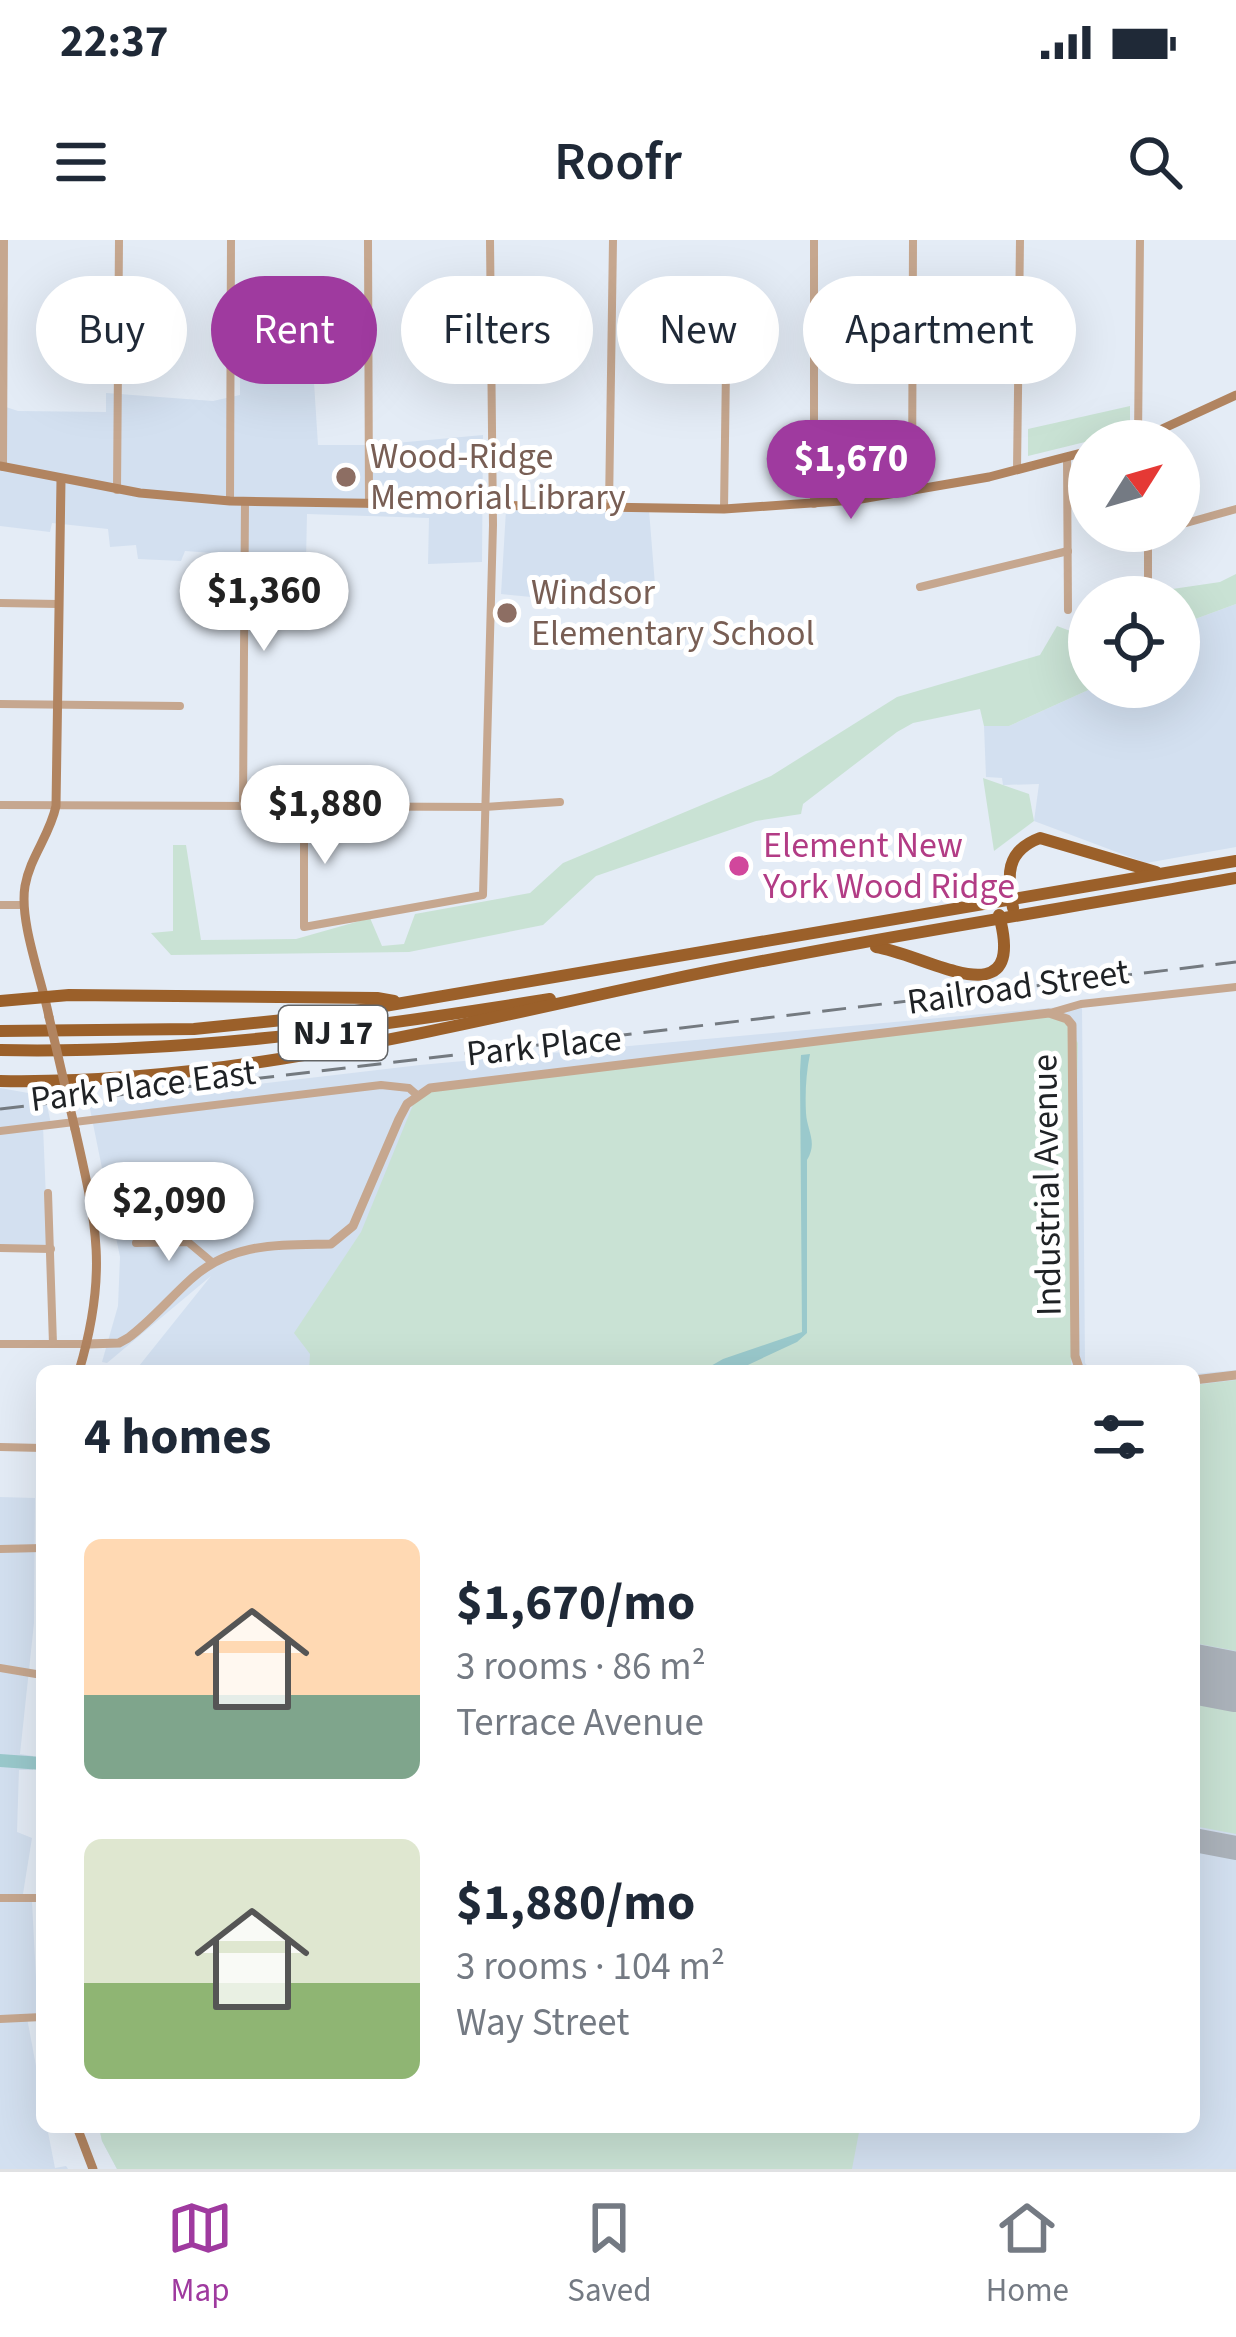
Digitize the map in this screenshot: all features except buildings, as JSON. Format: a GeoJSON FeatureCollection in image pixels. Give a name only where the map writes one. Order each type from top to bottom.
{"type":"FeatureCollection","features":[{"type":"Feature","properties":{"kind":"highway"},"geometry":{"type":"LineString","coordinates":[[863,945],[898,950],[977,978],[992,973],[1002,961],[1012,900],[1008,874],[1015,855],[1040,838],[1157,873]]}},
{"type":"Feature","properties":{"kind":"highway","name":"NJ 17"},"geometry":{"type":"LineString","coordinates":[[0,1031],[194,1028],[332,1016],[1236,861]]}},
{"type":"Feature","properties":{"kind":"highway","name":"NJ 17"},"geometry":{"type":"LineString","coordinates":[[0,1050],[136,1050],[275,1040],[664,981],[1236,878]]}},
{"type":"Feature","properties":{"kind":"highway"},"geometry":{"type":"LineString","coordinates":[[992,904],[1008,918]]}},
{"type":"Feature","properties":{"kind":"highway"},"geometry":{"type":"LineString","coordinates":[[0,1081],[148,1074],[357,1047],[664,981]]}},
{"type":"Feature","properties":{"kind":"highway"},"geometry":{"type":"LineString","coordinates":[[0,1000],[361,998],[400,1003]]}},
{"type":"Feature","properties":{"kind":"main road"},"geometry":{"type":"LineString","coordinates":[[1183,420],[1236,395]]}},
{"type":"Feature","properties":{"kind":"main road"},"geometry":{"type":"LineString","coordinates":[[2,466],[117,490],[230,501],[724,509],[792,506],[912,490],[1067,457]]}},
{"type":"Feature","properties":{"kind":"main road"},"geometry":{"type":"LineString","coordinates":[[61,481],[56,806],[51,830],[29,871],[24,905],[98,1243],[98,1293],[81,1365]]}},
{"type":"Feature","properties":{"kind":"main road"},"geometry":{"type":"LineString","coordinates":[[79,2133],[93,2169]]}},
{"type":"Feature","properties":{"kind":"street"},"geometry":{"type":"LineString","coordinates":[[2,466],[4,240]]}},
{"type":"Feature","properties":{"kind":"street"},"geometry":{"type":"LineString","coordinates":[[117,490],[119,240]]}},
{"type":"Feature","properties":{"kind":"street"},"geometry":{"type":"LineString","coordinates":[[230,240],[230,501]]}},
{"type":"Feature","properties":{"kind":"street"},"geometry":{"type":"LineString","coordinates":[[368,240],[368,504]]}},
{"type":"Feature","properties":{"kind":"street"},"geometry":{"type":"LineString","coordinates":[[304,806],[304,927],[483,896],[493,525],[490,240]]}},
{"type":"Feature","properties":{"kind":"street"},"geometry":{"type":"LineString","coordinates":[[609,507],[613,240]]}},
{"type":"Feature","properties":{"kind":"street"},"geometry":{"type":"LineString","coordinates":[[814,240],[814,503]]}},
{"type":"Feature","properties":{"kind":"street"},"geometry":{"type":"LineString","coordinates":[[912,490],[913,240]]}},
{"type":"Feature","properties":{"kind":"street"},"geometry":{"type":"LineString","coordinates":[[1017,470],[1019,240]]}},
{"type":"Feature","properties":{"kind":"street"},"geometry":{"type":"LineString","coordinates":[[1140,240],[1145,420]]}},
{"type":"Feature","properties":{"kind":"street"},"geometry":{"type":"LineString","coordinates":[[724,509],[726,384]]}},
{"type":"Feature","properties":{"kind":"street"},"geometry":{"type":"LineString","coordinates":[[920,587],[1068,551],[1067,457]]}},
{"type":"Feature","properties":{"kind":"street"},"geometry":{"type":"LineString","coordinates":[[243,806],[245,501]]}},
{"type":"Feature","properties":{"kind":"street"},"geometry":{"type":"LineString","coordinates":[[1200,519],[1236,509]]}},
{"type":"Feature","properties":{"kind":"street"},"geometry":{"type":"LineString","coordinates":[[0,603],[58,604]]}},
{"type":"Feature","properties":{"kind":"street"},"geometry":{"type":"LineString","coordinates":[[0,704],[180,706]]}},
{"type":"Feature","properties":{"kind":"street"},"geometry":{"type":"LineString","coordinates":[[0,805],[485,807],[560,802]]}},
{"type":"Feature","properties":{"kind":"street"},"geometry":{"type":"LineString","coordinates":[[0,905],[24,905]]}},
{"type":"Feature","properties":{"kind":"street","name":"Railroad Street"},"geometry":{"type":"LineString","coordinates":[[808,1043],[1236,986]]}},
{"type":"Feature","properties":{"kind":"street","name":"Industrial Avenue"},"geometry":{"type":"LineString","coordinates":[[1048,1013],[1072,1025],[1078,1365]]}},
{"type":"Feature","properties":{"kind":"street","name":"Park Place"},"geometry":{"type":"LineString","coordinates":[[292,1095],[381,1084],[409,1088],[417,1095],[449,1083],[808,1043]]}},
{"type":"Feature","properties":{"kind":"street","name":"Park Place East"},"geometry":{"type":"LineString","coordinates":[[0,1131],[292,1095]]}},
{"type":"Feature","properties":{"kind":"street"},"geometry":{"type":"LineString","coordinates":[[0,1344],[119,1343],[213,1262],[249,1247],[340,1240],[353,1226],[399,1119],[417,1095]]}},
{"type":"Feature","properties":{"kind":"street"},"geometry":{"type":"LineString","coordinates":[[48,1193],[53,1344]]}},
{"type":"Feature","properties":{"kind":"street"},"geometry":{"type":"LineString","coordinates":[[136,1243],[188,1242],[213,1262]]}},
{"type":"Feature","properties":{"kind":"street"},"geometry":{"type":"LineString","coordinates":[[0,1248],[51,1249]]}},
{"type":"Feature","properties":{"kind":"street"},"geometry":{"type":"LineString","coordinates":[[1200,1379],[1236,1375]]}},
{"type":"Feature","properties":{"kind":"street"},"geometry":{"type":"LineString","coordinates":[[0,1447],[36,1448]]}},
{"type":"Feature","properties":{"kind":"street"},"geometry":{"type":"LineString","coordinates":[[0,1549],[36,1549]]}},
{"type":"Feature","properties":{"kind":"street"},"geometry":{"type":"LineString","coordinates":[[0,1668],[36,1674]]}},
{"type":"Feature","properties":{"kind":"street"},"geometry":{"type":"LineString","coordinates":[[0,1898],[36,1898]]}},
{"type":"Feature","properties":{"kind":"street"},"geometry":{"type":"LineString","coordinates":[[0,2019],[36,2017]]}},
{"type":"Feature","properties":{"kind":"shaded area"},"geometry":{"type":"Polygon","coordinates":[[[240,384],[314,384],[318,445],[483,435],[482,562],[428,564],[429,518],[307,514],[306,560],[185,551],[181,561],[138,559],[136,545],[110,547],[108,529],[52,523],[50,532],[0,526],[0,405],[18,411],[106,412],[106,393],[213,401],[240,395],[240,384]]]}},
{"type":"Feature","properties":{"kind":"shaded area"},"geometry":{"type":"Polygon","coordinates":[[[1130,406],[1130,420],[1068,420],[1068,446],[1028,456],[1028,429],[1130,406]]]}},
{"type":"Feature","properties":{"kind":"shaded area"},"geometry":{"type":"Polygon","coordinates":[[[506,510],[649,510],[655,585],[554,584],[552,599],[501,594],[506,510]]]}},
{"type":"Feature","properties":{"kind":"shaded area"},"geometry":{"type":"Polygon","coordinates":[[[1236,574],[1236,604],[1200,617],[1200,585],[1236,574]]]}},
{"type":"Feature","properties":{"kind":"shaded area"},"geometry":{"type":"Polygon","coordinates":[[[1236,604],[1236,847],[1146,863],[1034,821],[1039,784],[1003,785],[1002,778],[986,777],[984,726],[1009,726],[1068,699],[1068,708],[1200,708],[1200,617],[1236,604]]]}},
{"type":"Feature","properties":{"kind":"shaded area"},"geometry":{"type":"Polygon","coordinates":[[[1057,626],[1068,630],[1068,699],[1009,726],[984,726],[980,709],[913,723],[803,804],[801,814],[756,821],[596,876],[543,925],[409,952],[171,955],[151,933],[173,931],[173,845],[186,845],[201,940],[296,939],[370,918],[382,946],[404,944],[415,914],[530,893],[563,863],[771,776],[897,697],[1040,655],[1057,626]]]}},
{"type":"Feature","properties":{"kind":"shaded area"},"geometry":{"type":"Polygon","coordinates":[[[983,778],[1029,794],[1034,821],[994,851],[983,778]]]}},
{"type":"Feature","properties":{"kind":"shaded area"},"geometry":{"type":"Polygon","coordinates":[[[1082,1005],[1087,1365],[140,1365],[211,1276],[107,1363],[102,1362],[118,1306],[120,1257],[89,1104],[420,1065],[1082,1005]]]}},
{"type":"Feature","properties":{"kind":"shaded area"},"geometry":{"type":"Polygon","coordinates":[[[1058,1011],[1078,1043],[1071,1365],[309,1365],[310,1354],[294,1333],[361,1232],[417,1095],[430,1088],[1058,1011]]]}},
{"type":"Feature","properties":{"kind":"shaded area"},"geometry":{"type":"Polygon","coordinates":[[[810,1054],[806,1098],[812,1142],[807,1160],[807,1333],[748,1365],[712,1365],[802,1332],[801,1055],[810,1054]]]}},
{"type":"Feature","properties":{"kind":"shaded area"},"geometry":{"type":"Polygon","coordinates":[[[0,1088],[45,1096],[51,1124],[43,1126],[48,1247],[0,1247],[0,1088]]]}},
{"type":"Feature","properties":{"kind":"shaded area"},"geometry":{"type":"Polygon","coordinates":[[[1236,1370],[1236,2169],[117,2169],[100,2133],[1200,2133],[1200,1373],[1236,1370]]]}},
{"type":"Feature","properties":{"kind":"shaded area"},"geometry":{"type":"Polygon","coordinates":[[[1236,1380],[1236,1651],[1200,1644],[1200,1384],[1236,1380]]]}},
{"type":"Feature","properties":{"kind":"shaded area"},"geometry":{"type":"Polygon","coordinates":[[[0,1497],[35,1498],[34,1623],[20,1754],[33,1756],[33,1770],[19,1770],[17,1832],[32,1838],[22,1900],[32,1902],[36,2016],[27,2018],[36,2066],[36,2133],[48,2133],[55,2168],[68,2169],[0,2169],[0,1497]]]}},
{"type":"Feature","properties":{"kind":"shaded area"},"geometry":{"type":"Polygon","coordinates":[[[1200,1704],[1236,1711],[1236,1834],[1200,1827],[1200,1704]]]}},
{"type":"Feature","properties":{"kind":"shaded area"},"geometry":{"type":"Polygon","coordinates":[[[0,1754],[36,1757],[36,1770],[0,1767],[0,1754]]]}},
{"type":"Feature","properties":{"kind":"shaded area"},"geometry":{"type":"Polygon","coordinates":[[[100,2133],[859,2133],[852,2169],[117,2169],[100,2133]]]}},
{"type":"Feature","properties":{"kind":"taxiway"},"geometry":{"type":"LineString","coordinates":[[1200,1841],[1236,1848]]}},
{"type":"Feature","properties":{"kind":"runway"},"geometry":{"type":"LineString","coordinates":[[1200,1675],[1236,1682]]}},
{"type":"Feature","properties":{"kind":"railway"},"geometry":{"type":"LineString","coordinates":[[0,1109],[1236,962]]}},
{"type":"Feature","properties":{"kind":"place","name":"Wood-Ridge Memorial Library"},"geometry":{"type":"Point","coordinates":[346,477]}},
{"type":"Feature","properties":{"kind":"place","name":"Windsor Elementary School"},"geometry":{"type":"Point","coordinates":[507,613]}},
{"type":"Feature","properties":{"kind":"place","name":"Element New York Wood Ridge"},"geometry":{"type":"Point","coordinates":[739,866]}}]}
